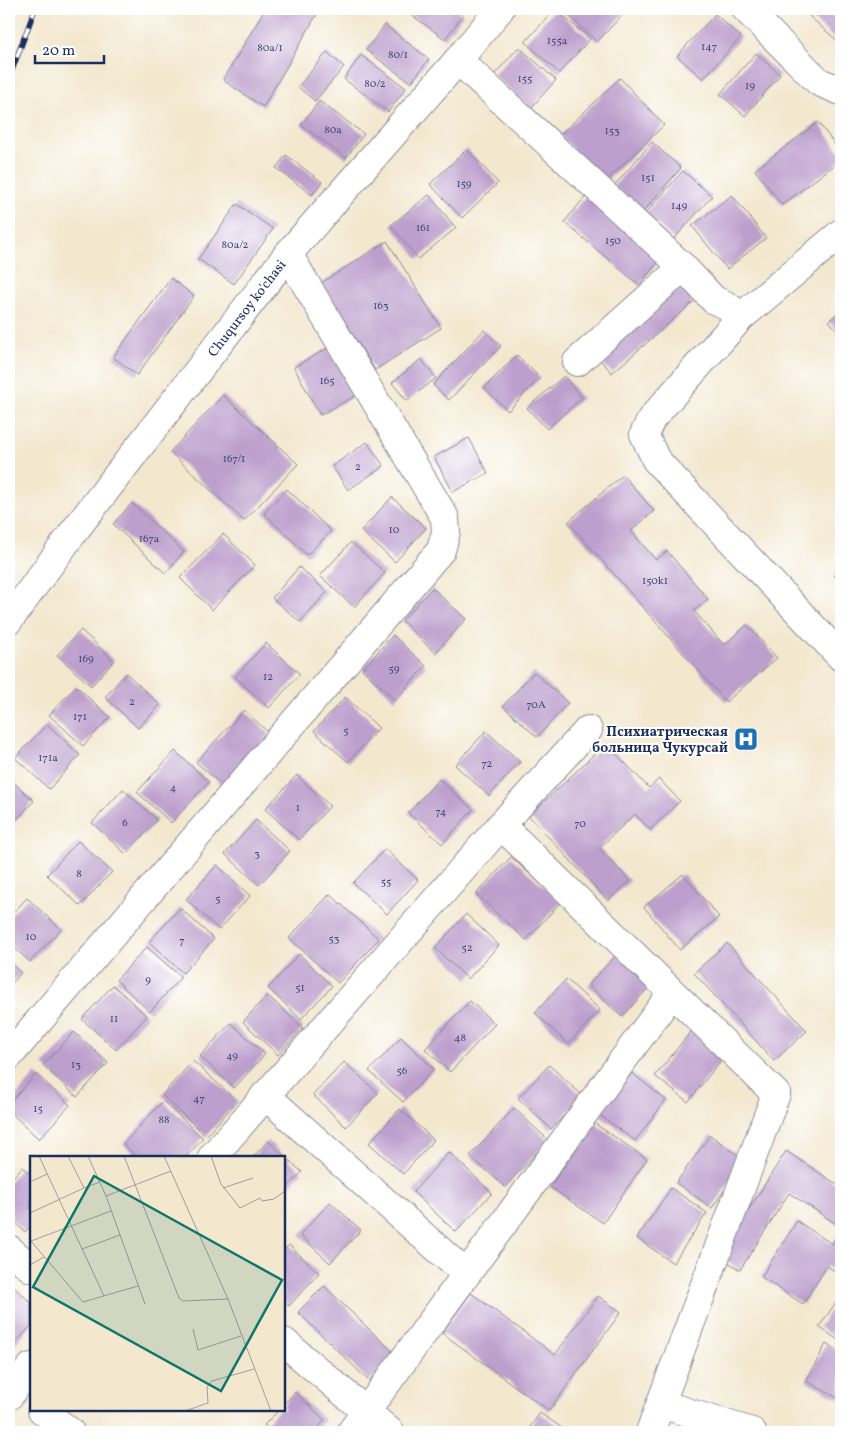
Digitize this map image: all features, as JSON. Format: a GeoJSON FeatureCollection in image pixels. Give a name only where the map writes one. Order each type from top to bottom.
{"type":"FeatureCollection","features":[{"type":"Feature","properties":{"kind":"street","name":"Chuqursoy ko'chasi"},"geometry":{"type":"LineString","coordinates":[[9,620],[75,530],[288,254],[458,60],[500,9]]}},
{"type":"Feature","properties":{"kind":"street"},"geometry":{"type":"LineString","coordinates":[[746,9],[819,82],[841,91]]}},
{"type":"Feature","properties":{"kind":"street"},"geometry":{"type":"LineString","coordinates":[[458,60],[683,267],[714,300],[726,305],[741,317]]}},
{"type":"Feature","properties":{"kind":"street"},"geometry":{"type":"LineString","coordinates":[[841,233],[741,317],[652,418],[644,434],[656,460],[841,657]]}},
{"type":"Feature","properties":{"kind":"street"},"geometry":{"type":"LineString","coordinates":[[9,1056],[441,550],[446,532],[444,518],[288,254]]}},
{"type":"Feature","properties":{"kind":"street"},"geometry":{"type":"LineString","coordinates":[[577,362],[683,267]]}},
{"type":"Feature","properties":{"kind":"street"},"geometry":{"type":"LineString","coordinates":[[213,1156],[501,826],[588,730]]}},
{"type":"Feature","properties":{"kind":"street"},"geometry":{"type":"LineString","coordinates":[[501,826],[776,1094],[650,1432]]}},
{"type":"Feature","properties":{"kind":"street"},"geometry":{"type":"LineString","coordinates":[[358,1422],[672,992]]}},
{"type":"Feature","properties":{"kind":"street"},"geometry":{"type":"LineString","coordinates":[[265,1094],[466,1274]]}},
{"type":"Feature","properties":{"kind":"street"},"geometry":{"type":"LineString","coordinates":[[9,1249],[30,1267]]}},
{"type":"Feature","properties":{"kind":"street"},"geometry":{"type":"LineString","coordinates":[[285,1343],[358,1422],[390,1432]]}},
{"type":"Feature","properties":{"kind":"street"},"geometry":{"type":"LineString","coordinates":[[18,1395],[30,1369]]}},
{"type":"Feature","properties":{"kind":"street"},"geometry":{"type":"LineString","coordinates":[[661,1404],[752,1432]]}},
{"type":"Feature","properties":{"kind":"street"},"geometry":{"type":"LineString","coordinates":[[43,1411],[70,1432]]}},
{"type":"Feature","properties":{"kind":"building"},"geometry":{"type":"Polygon","coordinates":[[[265,9],[320,9],[263,107],[223,80],[265,9]]]}},
{"type":"Feature","properties":{"kind":"building"},"geometry":{"type":"Polygon","coordinates":[[[403,9],[454,9],[463,15],[445,39],[403,9]]]}},
{"type":"Feature","properties":{"kind":"building"},"geometry":{"type":"Polygon","coordinates":[[[555,9],[590,39],[559,73],[525,42],[555,9]]]}},
{"type":"Feature","properties":{"kind":"building"},"geometry":{"type":"Polygon","coordinates":[[[561,9],[621,9],[625,12],[597,42],[561,9]]]}},
{"type":"Feature","properties":{"kind":"building"},"geometry":{"type":"Polygon","coordinates":[[[801,9],[841,9],[841,44],[801,9]]]}},
{"type":"Feature","properties":{"kind":"building"},"geometry":{"type":"Polygon","coordinates":[[[715,14],[741,37],[703,79],[677,56],[715,14]]]}},
{"type":"Feature","properties":{"kind":"building"},"geometry":{"type":"Polygon","coordinates":[[[385,25],[429,59],[411,83],[366,50],[385,25]]]}},
{"type":"Feature","properties":{"kind":"building"},"geometry":{"type":"Polygon","coordinates":[[[519,47],[556,80],[531,108],[494,75],[519,47]]]}},
{"type":"Feature","properties":{"kind":"building"},"geometry":{"type":"Polygon","coordinates":[[[327,52],[344,67],[315,101],[298,87],[327,52]]]}},
{"type":"Feature","properties":{"kind":"building"},"geometry":{"type":"Polygon","coordinates":[[[756,53],[780,75],[745,116],[720,94],[756,53]]]}},
{"type":"Feature","properties":{"kind":"building"},"geometry":{"type":"Polygon","coordinates":[[[361,55],[406,88],[388,112],[344,79],[361,55]]]}},
{"type":"Feature","properties":{"kind":"building"},"geometry":{"type":"Polygon","coordinates":[[[620,78],[664,125],[605,182],[560,135],[620,78]]]}},
{"type":"Feature","properties":{"kind":"building"},"geometry":{"type":"Polygon","coordinates":[[[319,101],[364,134],[346,158],[301,125],[319,101]]]}},
{"type":"Feature","properties":{"kind":"building"},"geometry":{"type":"Polygon","coordinates":[[[818,122],[841,153],[841,160],[782,205],[755,170],[818,122]]]}},
{"type":"Feature","properties":{"kind":"building"},"geometry":{"type":"Polygon","coordinates":[[[652,142],[681,168],[643,212],[614,186],[652,142]]]}},
{"type":"Feature","properties":{"kind":"building"},"geometry":{"type":"Polygon","coordinates":[[[467,149],[498,183],[462,218],[430,184],[467,149]]]}},
{"type":"Feature","properties":{"kind":"building"},"geometry":{"type":"Polygon","coordinates":[[[286,155],[322,182],[312,195],[276,168],[286,155]]]}},
{"type":"Feature","properties":{"kind":"building"},"geometry":{"type":"Polygon","coordinates":[[[683,171],[712,196],[674,239],[646,213],[683,171]]]}},
{"type":"Feature","properties":{"kind":"building"},"geometry":{"type":"Polygon","coordinates":[[[429,195],[456,228],[418,259],[391,225],[429,195]]]}},
{"type":"Feature","properties":{"kind":"building"},"geometry":{"type":"Polygon","coordinates":[[[587,195],[662,258],[639,285],[564,222],[587,195]]]}},
{"type":"Feature","properties":{"kind":"building"},"geometry":{"type":"Polygon","coordinates":[[[732,195],[766,238],[727,269],[692,226],[732,195]]]}},
{"type":"Feature","properties":{"kind":"building"},"geometry":{"type":"Polygon","coordinates":[[[237,204],[273,229],[234,284],[198,259],[237,204]]]}},
{"type":"Feature","properties":{"kind":"building"},"geometry":{"type":"Polygon","coordinates":[[[387,241],[441,328],[375,370],[321,283],[387,241]]]}},
{"type":"Feature","properties":{"kind":"building"},"geometry":{"type":"Polygon","coordinates":[[[171,278],[194,296],[137,375],[113,357],[171,278]]]}},
{"type":"Feature","properties":{"kind":"building"},"geometry":{"type":"Polygon","coordinates":[[[682,280],[698,298],[612,373],[596,355],[682,280]]]}},
{"type":"Feature","properties":{"kind":"building"},"geometry":{"type":"Polygon","coordinates":[[[841,310],[841,334],[829,321],[841,310]]]}},
{"type":"Feature","properties":{"kind":"building"},"geometry":{"type":"Polygon","coordinates":[[[484,330],[501,346],[449,400],[433,385],[484,330]]]}},
{"type":"Feature","properties":{"kind":"building"},"geometry":{"type":"Polygon","coordinates":[[[335,344],[361,393],[320,415],[294,367],[335,344]]]}},
{"type":"Feature","properties":{"kind":"building"},"geometry":{"type":"Polygon","coordinates":[[[517,355],[540,378],[508,411],[484,388],[517,355]]]}},
{"type":"Feature","properties":{"kind":"building"},"geometry":{"type":"Polygon","coordinates":[[[421,359],[436,378],[407,401],[392,383],[421,359]]]}},
{"type":"Feature","properties":{"kind":"building"},"geometry":{"type":"Polygon","coordinates":[[[564,376],[582,398],[547,429],[527,408],[564,376]]]}},
{"type":"Feature","properties":{"kind":"building"},"geometry":{"type":"Polygon","coordinates":[[[223,395],[298,464],[244,521],[170,452],[223,395]]]}},
{"type":"Feature","properties":{"kind":"building"},"geometry":{"type":"Polygon","coordinates":[[[469,438],[488,473],[453,492],[434,457],[469,438]]]}},
{"type":"Feature","properties":{"kind":"building"},"geometry":{"type":"Polygon","coordinates":[[[367,442],[384,466],[348,490],[332,466],[367,442]]]}},
{"type":"Feature","properties":{"kind":"building"},"geometry":{"type":"Polygon","coordinates":[[[623,475],[654,511],[631,531],[656,560],[667,551],[708,599],[694,611],[724,645],[747,625],[777,658],[726,702],[568,522],[623,475]]]}},
{"type":"Feature","properties":{"kind":"building"},"geometry":{"type":"Polygon","coordinates":[[[287,489],[331,531],[307,555],[264,513],[287,489]]]}},
{"type":"Feature","properties":{"kind":"building"},"geometry":{"type":"Polygon","coordinates":[[[392,497],[426,528],[395,562],[361,531],[392,497]]]}},
{"type":"Feature","properties":{"kind":"building"},"geometry":{"type":"Polygon","coordinates":[[[132,503],[184,552],[165,573],[113,524],[132,503]]]}},
{"type":"Feature","properties":{"kind":"building"},"geometry":{"type":"Polygon","coordinates":[[[223,534],[255,565],[212,610],[180,578],[223,534]]]}},
{"type":"Feature","properties":{"kind":"building"},"geometry":{"type":"Polygon","coordinates":[[[351,542],[385,573],[354,607],[320,576],[351,542]]]}},
{"type":"Feature","properties":{"kind":"building"},"geometry":{"type":"Polygon","coordinates":[[[299,567],[327,592],[300,622],[272,598],[299,567]]]}},
{"type":"Feature","properties":{"kind":"building"},"geometry":{"type":"Polygon","coordinates":[[[841,568],[841,583],[834,575],[841,568]]]}},
{"type":"Feature","properties":{"kind":"building"},"geometry":{"type":"Polygon","coordinates":[[[432,588],[466,619],[435,653],[402,621],[432,588]]]}},
{"type":"Feature","properties":{"kind":"building"},"geometry":{"type":"Polygon","coordinates":[[[81,630],[114,661],[91,686],[57,655],[81,630]]]}},
{"type":"Feature","properties":{"kind":"building"},"geometry":{"type":"Polygon","coordinates":[[[393,635],[426,666],[395,700],[362,669],[393,635]]]}},
{"type":"Feature","properties":{"kind":"building"},"geometry":{"type":"Polygon","coordinates":[[[266,643],[300,674],[269,708],[235,677],[266,643]]]}},
{"type":"Feature","properties":{"kind":"building"},"geometry":{"type":"Polygon","coordinates":[[[534,672],[568,703],[537,737],[503,706],[534,672]]]}},
{"type":"Feature","properties":{"kind":"building"},"geometry":{"type":"Polygon","coordinates":[[[126,673],[160,705],[138,728],[105,697],[126,673]]]}},
{"type":"Feature","properties":{"kind":"building"},"geometry":{"type":"Polygon","coordinates":[[[76,686],[110,717],[83,746],[49,715],[76,686]]]}},
{"type":"Feature","properties":{"kind":"building"},"geometry":{"type":"Polygon","coordinates":[[[345,697],[379,728],[348,762],[314,731],[345,697]]]}},
{"type":"Feature","properties":{"kind":"building"},"geometry":{"type":"Polygon","coordinates":[[[244,710],[270,734],[223,786],[196,762],[244,710]]]}},
{"type":"Feature","properties":{"kind":"building"},"geometry":{"type":"Polygon","coordinates":[[[47,724],[80,755],[49,789],[15,758],[47,724]]]}},
{"type":"Feature","properties":{"kind":"building"},"geometry":{"type":"Polygon","coordinates":[[[486,731],[520,762],[489,796],[455,765],[486,731]]]}},
{"type":"Feature","properties":{"kind":"building"},"geometry":{"type":"Polygon","coordinates":[[[606,743],[649,788],[659,779],[680,801],[650,830],[635,814],[599,848],[630,881],[608,901],[529,816],[606,743]]]}},
{"type":"Feature","properties":{"kind":"building"},"geometry":{"type":"Polygon","coordinates":[[[175,751],[209,782],[171,823],[137,792],[175,751]]]}},
{"type":"Feature","properties":{"kind":"building"},"geometry":{"type":"Polygon","coordinates":[[[297,775],[330,806],[299,840],[265,809],[297,775]]]}},
{"type":"Feature","properties":{"kind":"building"},"geometry":{"type":"Polygon","coordinates":[[[9,778],[34,801],[9,828],[9,778]]]}},
{"type":"Feature","properties":{"kind":"building"},"geometry":{"type":"Polygon","coordinates":[[[439,779],[473,810],[442,844],[408,813],[439,779]]]}},
{"type":"Feature","properties":{"kind":"building"},"geometry":{"type":"Polygon","coordinates":[[[123,789],[157,820],[126,854],[92,823],[123,789]]]}},
{"type":"Feature","properties":{"kind":"building"},"geometry":{"type":"Polygon","coordinates":[[[256,820],[290,851],[259,885],[225,854],[256,820]]]}},
{"type":"Feature","properties":{"kind":"building"},"geometry":{"type":"Polygon","coordinates":[[[78,841],[112,872],[80,906],[47,875],[78,841]]]}},
{"type":"Feature","properties":{"kind":"building"},"geometry":{"type":"Polygon","coordinates":[[[385,849],[418,880],[387,914],[353,883],[385,849]]]}},
{"type":"Feature","properties":{"kind":"building"},"geometry":{"type":"Polygon","coordinates":[[[511,857],[561,902],[526,940],[476,894],[511,857]]]}},
{"type":"Feature","properties":{"kind":"building"},"geometry":{"type":"Polygon","coordinates":[[[217,865],[250,896],[219,930],[186,899],[217,865]]]}},
{"type":"Feature","properties":{"kind":"building"},"geometry":{"type":"Polygon","coordinates":[[[683,874],[719,917],[680,950],[644,907],[683,874]]]}},
{"type":"Feature","properties":{"kind":"building"},"geometry":{"type":"Polygon","coordinates":[[[330,894],[379,939],[338,983],[289,938],[330,894]]]}},
{"type":"Feature","properties":{"kind":"building"},"geometry":{"type":"Polygon","coordinates":[[[27,898],[61,929],[30,962],[9,943],[9,917],[27,898]]]}},
{"type":"Feature","properties":{"kind":"building"},"geometry":{"type":"Polygon","coordinates":[[[180,908],[214,939],[183,973],[149,942],[180,908]]]}},
{"type":"Feature","properties":{"kind":"building"},"geometry":{"type":"Polygon","coordinates":[[[466,914],[499,945],[468,979],[435,948],[466,914]]]}},
{"type":"Feature","properties":{"kind":"building"},"geometry":{"type":"Polygon","coordinates":[[[727,943],[807,1031],[774,1061],[694,973],[727,943]]]}},
{"type":"Feature","properties":{"kind":"building"},"geometry":{"type":"Polygon","coordinates":[[[147,947],[181,977],[150,1012],[116,980],[147,947]]]}},
{"type":"Feature","properties":{"kind":"building"},"geometry":{"type":"Polygon","coordinates":[[[619,952],[653,983],[622,1017],[588,985],[619,952]]]}},
{"type":"Feature","properties":{"kind":"building"},"geometry":{"type":"Polygon","coordinates":[[[299,954],[332,986],[301,1019],[268,988],[299,954]]]}},
{"type":"Feature","properties":{"kind":"building"},"geometry":{"type":"Polygon","coordinates":[[[9,962],[21,973],[9,986],[9,962]]]}},
{"type":"Feature","properties":{"kind":"building"},"geometry":{"type":"Polygon","coordinates":[[[566,979],[600,1010],[568,1044],[535,1013],[566,979]]]}},
{"type":"Feature","properties":{"kind":"building"},"geometry":{"type":"Polygon","coordinates":[[[113,985],[147,1016],[116,1050],[82,1019],[113,985]]]}},
{"type":"Feature","properties":{"kind":"building"},"geometry":{"type":"Polygon","coordinates":[[[267,995],[303,1028],[278,1055],[243,1022],[267,995]]]}},
{"type":"Feature","properties":{"kind":"building"},"geometry":{"type":"Polygon","coordinates":[[[470,1001],[495,1024],[450,1072],[425,1049],[470,1001]]]}},
{"type":"Feature","properties":{"kind":"building"},"geometry":{"type":"Polygon","coordinates":[[[231,1023],[265,1054],[234,1088],[200,1056],[231,1023]]]}},
{"type":"Feature","properties":{"kind":"building"},"geometry":{"type":"Polygon","coordinates":[[[693,1029],[725,1055],[688,1102],[655,1076],[693,1029]]]}},
{"type":"Feature","properties":{"kind":"building"},"geometry":{"type":"Polygon","coordinates":[[[74,1032],[108,1063],[77,1097],[43,1065],[74,1032]]]}},
{"type":"Feature","properties":{"kind":"building"},"geometry":{"type":"Polygon","coordinates":[[[401,1037],[434,1069],[403,1102],[369,1071],[401,1037]]]}},
{"type":"Feature","properties":{"kind":"building"},"geometry":{"type":"Polygon","coordinates":[[[193,1061],[237,1101],[206,1136],[162,1095],[193,1061]]]}},
{"type":"Feature","properties":{"kind":"building"},"geometry":{"type":"Polygon","coordinates":[[[344,1062],[378,1093],[346,1127],[313,1095],[344,1062]]]}},
{"type":"Feature","properties":{"kind":"building"},"geometry":{"type":"Polygon","coordinates":[[[549,1065],[583,1096],[551,1129],[518,1098],[549,1065]]]}},
{"type":"Feature","properties":{"kind":"building"},"geometry":{"type":"Polygon","coordinates":[[[632,1073],[666,1100],[635,1141],[600,1115],[632,1073]]]}},
{"type":"Feature","properties":{"kind":"building"},"geometry":{"type":"Polygon","coordinates":[[[36,1074],[70,1105],[39,1139],[9,1111],[9,1104],[36,1074]]]}},
{"type":"Feature","properties":{"kind":"building"},"geometry":{"type":"Polygon","coordinates":[[[163,1101],[203,1138],[187,1156],[136,1156],[123,1144],[163,1101]]]}},
{"type":"Feature","properties":{"kind":"building"},"geometry":{"type":"Polygon","coordinates":[[[514,1108],[548,1140],[505,1187],[470,1156],[514,1108]]]}},
{"type":"Feature","properties":{"kind":"building"},"geometry":{"type":"Polygon","coordinates":[[[400,1109],[434,1140],[403,1174],[369,1143],[400,1109]]]}},
{"type":"Feature","properties":{"kind":"building"},"geometry":{"type":"Polygon","coordinates":[[[594,1123],[647,1159],[603,1223],[550,1187],[594,1123]]]}},
{"type":"Feature","properties":{"kind":"building"},"geometry":{"type":"Polygon","coordinates":[[[710,1135],[745,1160],[712,1208],[676,1183],[710,1135]]]}},
{"type":"Feature","properties":{"kind":"building"},"geometry":{"type":"Polygon","coordinates":[[[268,1141],[284,1156],[254,1156],[268,1141]]]}},
{"type":"Feature","properties":{"kind":"building"},"geometry":{"type":"Polygon","coordinates":[[[786,1151],[841,1187],[841,1227],[789,1193],[740,1270],[719,1256],[786,1151]]]}},
{"type":"Feature","properties":{"kind":"building"},"geometry":{"type":"Polygon","coordinates":[[[449,1152],[492,1193],[456,1232],[413,1192],[449,1152]]]}},
{"type":"Feature","properties":{"kind":"building"},"geometry":{"type":"Polygon","coordinates":[[[285,1156],[302,1172],[285,1190],[285,1156]]]}},
{"type":"Feature","properties":{"kind":"building"},"geometry":{"type":"Polygon","coordinates":[[[22,1167],[30,1174],[30,1226],[25,1232],[9,1217],[9,1182],[22,1167]]]}},
{"type":"Feature","properties":{"kind":"building"},"geometry":{"type":"Polygon","coordinates":[[[671,1188],[707,1213],[673,1263],[637,1238],[671,1188]]]}},
{"type":"Feature","properties":{"kind":"building"},"geometry":{"type":"Polygon","coordinates":[[[330,1202],[361,1230],[330,1263],[300,1235],[330,1202]]]}},
{"type":"Feature","properties":{"kind":"building"},"geometry":{"type":"Polygon","coordinates":[[[797,1221],[832,1244],[841,1229],[841,1275],[827,1266],[803,1304],[761,1277],[797,1221]]]}},
{"type":"Feature","properties":{"kind":"building"},"geometry":{"type":"Polygon","coordinates":[[[289,1245],[319,1273],[289,1306],[285,1302],[285,1249],[289,1245]]]}},
{"type":"Feature","properties":{"kind":"building"},"geometry":{"type":"Polygon","coordinates":[[[9,1282],[30,1302],[30,1327],[12,1347],[9,1344],[9,1282]]]}},
{"type":"Feature","properties":{"kind":"building"},"geometry":{"type":"Polygon","coordinates":[[[324,1286],[395,1354],[369,1381],[298,1312],[324,1286]]]}},
{"type":"Feature","properties":{"kind":"building"},"geometry":{"type":"Polygon","coordinates":[[[471,1293],[555,1355],[598,1296],[621,1312],[549,1411],[442,1333],[471,1293]]]}},
{"type":"Feature","properties":{"kind":"building"},"geometry":{"type":"Polygon","coordinates":[[[841,1295],[841,1342],[819,1327],[841,1295]]]}},
{"type":"Feature","properties":{"kind":"building"},"geometry":{"type":"Polygon","coordinates":[[[826,1344],[841,1353],[841,1400],[806,1381],[826,1344]]]}},
{"type":"Feature","properties":{"kind":"building"},"geometry":{"type":"Polygon","coordinates":[[[295,1392],[325,1420],[314,1432],[272,1432],[264,1425],[278,1411],[285,1411],[285,1403],[295,1392]]]}},
{"type":"Feature","properties":{"kind":"building"},"geometry":{"type":"Polygon","coordinates":[[[540,1413],[568,1432],[527,1432],[540,1413]]]}},
{"type":"Feature","properties":{"kind":"building"},"geometry":{"type":"Polygon","coordinates":[[[682,1421],[705,1432],[677,1432],[682,1421]]]}},
{"type":"Feature","properties":{"kind":"railway"},"geometry":{"type":"LineString","coordinates":[[9,78],[35,9]]}},
{"type":"Feature","properties":{"kind":"place","name":"Психиатрическая больница Чукурсай"},"geometry":{"type":"Point","coordinates":[746,739]}}]}
